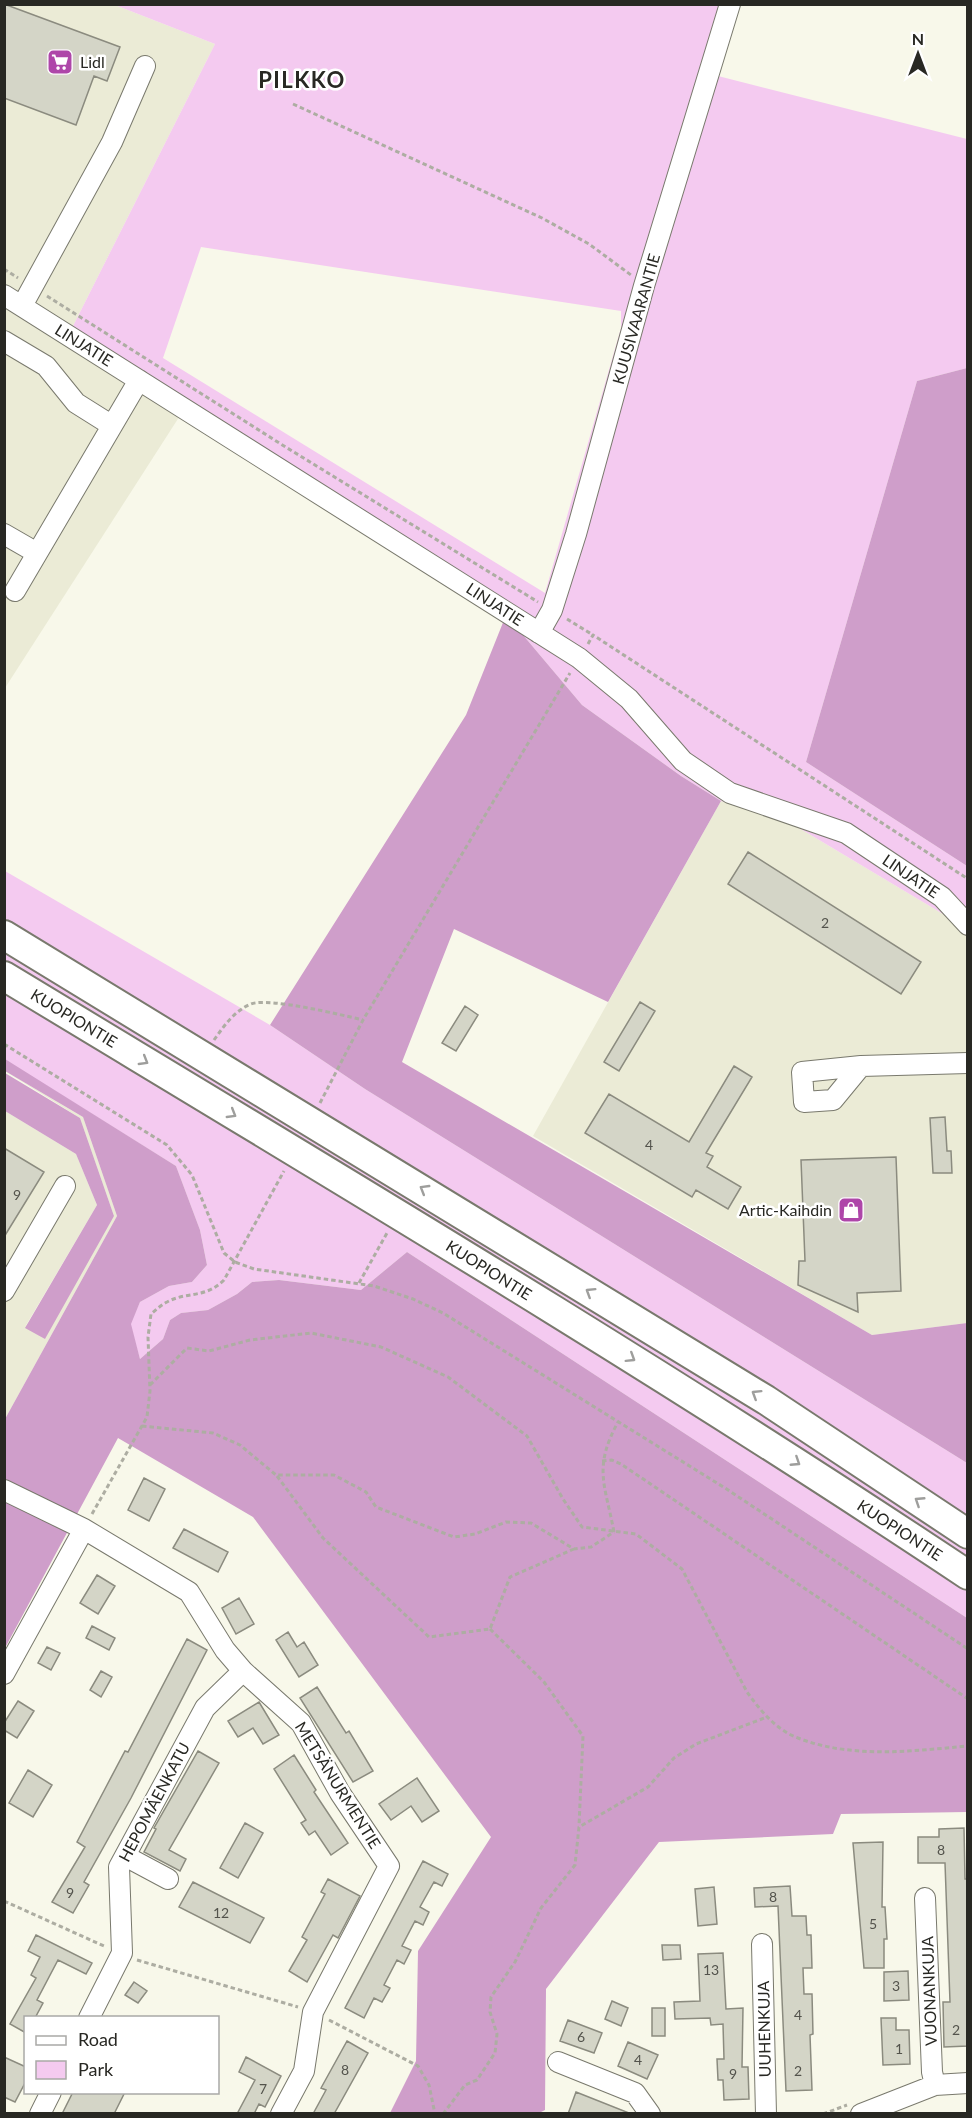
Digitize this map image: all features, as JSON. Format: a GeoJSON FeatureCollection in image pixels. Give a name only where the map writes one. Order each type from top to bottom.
{"type":"FeatureCollection","features":[{"type":"Feature","properties":{"kind":"highway","name":"KUOPIONTIE"},"geometry":{"type":"LineString","coordinates":[[4,934],[766,1400],[968,1534]]}},
{"type":"Feature","properties":{"kind":"highway","name":"KUOPIONTIE"},"geometry":{"type":"LineString","coordinates":[[4,976],[466,1256],[749,1432],[968,1575]]}},
{"type":"Feature","properties":{"kind":"street","name":"KUUSIVAARANTIE"},"geometry":{"type":"LineString","coordinates":[[539,633],[552,610],[644,285],[730,4]]}},
{"type":"Feature","properties":{"kind":"street"},"geometry":{"type":"LineString","coordinates":[[21,306],[112,142],[145,66]]}},
{"type":"Feature","properties":{"kind":"street","name":"LINJATIE"},"geometry":{"type":"LineString","coordinates":[[4,295],[579,658],[629,699],[683,761],[730,792],[846,833],[942,897],[967,923]]}},
{"type":"Feature","properties":{"kind":"street"},"geometry":{"type":"LineString","coordinates":[[4,341],[46,366],[76,403],[111,425]]}},
{"type":"Feature","properties":{"kind":"street"},"geometry":{"type":"LineString","coordinates":[[15,591],[139,380]]}},
{"type":"Feature","properties":{"kind":"street"},"geometry":{"type":"LineString","coordinates":[[4,534],[37,554]]}},
{"type":"Feature","properties":{"kind":"street"},"geometry":{"type":"LineString","coordinates":[[861,1066],[968,1063]]}},
{"type":"Feature","properties":{"kind":"street"},"geometry":{"type":"LineString","coordinates":[[4,1291],[65,1186]]}},
{"type":"Feature","properties":{"kind":"street","name":"METSÄNURMENTIE"},"geometry":{"type":"LineString","coordinates":[[4,1490],[84,1529],[189,1592],[225,1650],[243,1671],[301,1723],[340,1792],[389,1866],[314,2012],[304,2071],[282,2114]]}},
{"type":"Feature","properties":{"kind":"street"},"geometry":{"type":"LineString","coordinates":[[4,1674],[84,1529]]}},
{"type":"Feature","properties":{"kind":"street","name":"HEPOMÄENKATU"},"geometry":{"type":"LineString","coordinates":[[90,2016],[122,1953],[119,1867],[205,1708],[243,1671]]}},
{"type":"Feature","properties":{"kind":"street"},"geometry":{"type":"LineString","coordinates":[[125,1856],[168,1879]]}},
{"type":"Feature","properties":{"kind":"street","name":"VUONANKUJA"},"geometry":{"type":"LineString","coordinates":[[925,1898],[932,2072],[935,2085]]}},
{"type":"Feature","properties":{"kind":"street","name":"UUHENKUJA"},"geometry":{"type":"LineString","coordinates":[[762,1944],[766,2114]]}},
{"type":"Feature","properties":{"kind":"street"},"geometry":{"type":"LineString","coordinates":[[558,2062],[635,2093],[650,2114]]}},
{"type":"Feature","properties":{"kind":"street"},"geometry":{"type":"LineString","coordinates":[[861,2114],[935,2085],[968,2083]]}},
{"type":"Feature","properties":{"kind":"street"},"geometry":{"type":"LineString","coordinates":[[40,2114],[50,2094]]}},
{"type":"Feature","properties":{"kind":"path"},"geometry":{"type":"LineString","coordinates":[[293,104],[542,218],[589,244],[644,285]]}},
{"type":"Feature","properties":{"kind":"path"},"geometry":{"type":"LineString","coordinates":[[4,269],[284,446],[593,635],[968,879]]}},
{"type":"Feature","properties":{"kind":"path"},"geometry":{"type":"LineString","coordinates":[[319,1105],[363,1020],[593,635]]}},
{"type":"Feature","properties":{"kind":"path"},"geometry":{"type":"LineString","coordinates":[[213,1040],[228,1020],[252,1003],[276,1004],[363,1020]]}},
{"type":"Feature","properties":{"kind":"path"},"geometry":{"type":"LineString","coordinates":[[4,1044],[167,1145],[192,1175],[221,1248],[235,1262],[254,1269],[359,1283],[395,1292],[443,1313],[725,1488],[968,1648]]}},
{"type":"Feature","properties":{"kind":"path"},"geometry":{"type":"LineString","coordinates":[[84,1529],[147,1418],[150,1385],[148,1337],[151,1314],[168,1301],[199,1295],[215,1289],[235,1262],[285,1169]]}},
{"type":"Feature","properties":{"kind":"path"},"geometry":{"type":"LineString","coordinates":[[359,1283],[387,1233]]}},
{"type":"Feature","properties":{"kind":"path"},"geometry":{"type":"LineString","coordinates":[[150,1385],[187,1348],[209,1351],[250,1340],[311,1333],[381,1347],[448,1377],[527,1436],[582,1527],[636,1534],[682,1569],[747,1692],[767,1717],[797,1738],[858,1750],[920,1752],[968,1746]]}},
{"type":"Feature","properties":{"kind":"path"},"geometry":{"type":"LineString","coordinates":[[615,1532],[602,1484],[602,1461],[607,1442],[619,1421]]}},
{"type":"Feature","properties":{"kind":"path"},"geometry":{"type":"LineString","coordinates":[[142,1426],[213,1433],[240,1445],[276,1475],[323,1538],[429,1637],[490,1629]]}},
{"type":"Feature","properties":{"kind":"path"},"geometry":{"type":"LineString","coordinates":[[602,1461],[612,1460],[621,1464],[968,1699]]}},
{"type":"Feature","properties":{"kind":"path"},"geometry":{"type":"LineString","coordinates":[[276,1475],[334,1475],[366,1492],[376,1507],[454,1537],[474,1534],[507,1522],[531,1524],[574,1549]]}},
{"type":"Feature","properties":{"kind":"path"},"geometry":{"type":"LineString","coordinates":[[490,1629],[510,1577],[574,1549],[591,1546],[615,1532]]}},
{"type":"Feature","properties":{"kind":"path"},"geometry":{"type":"LineString","coordinates":[[443,2114],[465,2085],[477,2080],[495,2053],[497,2034],[490,2012],[491,1997],[515,1962],[541,1908],[575,1865],[579,1827],[583,1736],[544,1682],[490,1629]]}},
{"type":"Feature","properties":{"kind":"path"},"geometry":{"type":"LineString","coordinates":[[579,1827],[648,1787],[674,1758],[696,1744],[767,1717]]}},
{"type":"Feature","properties":{"kind":"path"},"geometry":{"type":"LineString","coordinates":[[4,1901],[72,1932]]}},
{"type":"Feature","properties":{"kind":"path"},"geometry":{"type":"LineString","coordinates":[[138,1960],[300,2007]]}},
{"type":"Feature","properties":{"kind":"path"},"geometry":{"type":"LineString","coordinates":[[348,2030],[418,2066],[429,2085],[435,2114]]}},
{"type":"Feature","properties":{"kind":"shaded area"},"geometry":{"type":"Polygon","coordinates":[[[5,5],[115,5],[215,44],[67,338],[183,411],[5,688],[5,5]]]}},
{"type":"Feature","properties":{"kind":"shaded area"},"geometry":{"type":"Polygon","coordinates":[[[968,368],[967,866],[806,762],[917,381],[968,368]]]}},
{"type":"Feature","properties":{"kind":"shaded area"},"geometry":{"type":"Polygon","coordinates":[[[506,615],[582,705],[681,776],[721,801],[608,1002],[454,929],[402,1062],[872,1335],[967,1323],[967,1463],[365,1089],[270,1025],[466,715],[506,615]]]}},
{"type":"Feature","properties":{"kind":"shaded area"},"geometry":{"type":"Polygon","coordinates":[[[721,801],[789,822],[958,923],[967,923],[967,1323],[872,1335],[533,1136],[721,801]]]}},
{"type":"Feature","properties":{"kind":"shaded area"},"geometry":{"type":"Polygon","coordinates":[[[5,1059],[176,1166],[200,1230],[207,1265],[192,1282],[169,1286],[140,1302],[131,1324],[140,1359],[163,1339],[170,1320],[181,1313],[208,1310],[237,1294],[252,1282],[279,1280],[361,1290],[407,1252],[967,1618],[967,1812],[841,1814],[833,1834],[659,1842],[546,1989],[545,2110],[537,2114],[390,2113],[416,2061],[418,1951],[491,1837],[253,1517],[118,1438],[5,1648],[5,1419],[117,1216],[83,1117],[5,1071],[5,1059]]]}},
{"type":"Feature","properties":{"kind":"shaded area"},"geometry":{"type":"Polygon","coordinates":[[[5,1071],[83,1117],[117,1216],[5,1419],[5,1111],[76,1154],[97,1205],[25,1327],[114,1216],[80,1118],[5,1071]]]}},
{"type":"Feature","properties":{"kind":"shaded area"},"geometry":{"type":"Polygon","coordinates":[[[5,1073],[80,1118],[114,1216],[45,1339],[25,1328],[97,1205],[76,1154],[5,1111],[5,1073]]]}},
{"type":"Feature","properties":{"kind":"green space"},"geometry":{"type":"Polygon","coordinates":[[[115,5],[739,5],[718,76],[967,139],[967,368],[917,381],[806,762],[967,866],[967,923],[958,923],[789,822],[721,801],[681,776],[582,705],[506,615],[67,338],[215,44],[115,5]],[[201,247],[163,358],[545,593],[621,328],[621,311],[201,247]]]}},
{"type":"Feature","properties":{"kind":"green space"},"geometry":{"type":"Polygon","coordinates":[[[5,871],[270,1025],[365,1089],[967,1463],[967,1618],[407,1252],[361,1290],[279,1280],[252,1282],[237,1294],[208,1310],[181,1313],[170,1320],[163,1339],[140,1359],[130,1324],[140,1302],[169,1286],[192,1282],[207,1265],[200,1230],[176,1166],[5,1060],[5,871]]]}},
{"type":"Feature","properties":{"kind":"building","name":"Lidl"},"geometry":{"type":"Polygon","coordinates":[[[4,4],[120,47],[107,81],[94,76],[76,125],[4,98],[4,4]]]}},
{"type":"Feature","properties":{"kind":"building"},"geometry":{"type":"Polygon","coordinates":[[[748,852],[921,962],[901,994],[728,884],[748,852]]]}},
{"type":"Feature","properties":{"kind":"building"},"geometry":{"type":"Polygon","coordinates":[[[640,1002],[655,1011],[619,1071],[604,1062],[640,1002]]]}},
{"type":"Feature","properties":{"kind":"building"},"geometry":{"type":"Polygon","coordinates":[[[465,1006],[478,1015],[456,1051],[442,1043],[465,1006]]]}},
{"type":"Feature","properties":{"kind":"building"},"geometry":{"type":"Polygon","coordinates":[[[734,1066],[752,1077],[706,1153],[713,1156],[707,1167],[741,1187],[728,1209],[696,1190],[692,1197],[585,1133],[609,1094],[689,1142],[734,1066]]]}},
{"type":"Feature","properties":{"kind":"building"},"geometry":{"type":"Polygon","coordinates":[[[945,1117],[947,1151],[951,1151],[952,1173],[933,1173],[930,1118],[945,1117]]]}},
{"type":"Feature","properties":{"kind":"building"},"geometry":{"type":"Polygon","coordinates":[[[4,1148],[44,1172],[4,1237],[4,1148]]]}},
{"type":"Feature","properties":{"kind":"building","name":"Artic-Kaihdin"},"geometry":{"type":"Polygon","coordinates":[[[896,1157],[901,1291],[857,1293],[858,1312],[798,1285],[799,1261],[805,1261],[801,1160],[896,1157]]]}},
{"type":"Feature","properties":{"kind":"building"},"geometry":{"type":"Polygon","coordinates":[[[144,1478],[165,1489],[149,1521],[128,1510],[144,1478]]]}},
{"type":"Feature","properties":{"kind":"building"},"geometry":{"type":"Polygon","coordinates":[[[184,1529],[228,1552],[218,1572],[173,1548],[184,1529]]]}},
{"type":"Feature","properties":{"kind":"building"},"geometry":{"type":"Polygon","coordinates":[[[97,1575],[115,1586],[98,1614],[80,1603],[97,1575]]]}},
{"type":"Feature","properties":{"kind":"building"},"geometry":{"type":"Polygon","coordinates":[[[239,1598],[254,1624],[236,1634],[222,1608],[239,1598]]]}},
{"type":"Feature","properties":{"kind":"building"},"geometry":{"type":"Polygon","coordinates":[[[92,1626],[115,1638],[109,1650],[86,1638],[92,1626]]]}},
{"type":"Feature","properties":{"kind":"building"},"geometry":{"type":"Polygon","coordinates":[[[288,1632],[297,1647],[304,1642],[318,1665],[299,1677],[276,1640],[288,1632]]]}},
{"type":"Feature","properties":{"kind":"building"},"geometry":{"type":"Polygon","coordinates":[[[187,1639],[207,1650],[131,1798],[84,1882],[89,1885],[73,1913],[52,1902],[85,1847],[77,1842],[125,1751],[128,1752],[187,1639]]]}},
{"type":"Feature","properties":{"kind":"building"},"geometry":{"type":"Polygon","coordinates":[[[47,1647],[60,1653],[51,1670],[38,1663],[47,1647]]]}},
{"type":"Feature","properties":{"kind":"building"},"geometry":{"type":"Polygon","coordinates":[[[101,1671],[112,1677],[101,1697],[90,1690],[101,1671]]]}},
{"type":"Feature","properties":{"kind":"building"},"geometry":{"type":"Polygon","coordinates":[[[317,1687],[346,1733],[349,1731],[373,1771],[353,1782],[300,1698],[317,1687]]]}},
{"type":"Feature","properties":{"kind":"building"},"geometry":{"type":"Polygon","coordinates":[[[18,1701],[34,1711],[17,1738],[4,1730],[4,1723],[18,1701]]]}},
{"type":"Feature","properties":{"kind":"building"},"geometry":{"type":"Polygon","coordinates":[[[259,1702],[279,1735],[263,1744],[253,1728],[238,1737],[228,1721],[259,1702]]]}},
{"type":"Feature","properties":{"kind":"building"},"geometry":{"type":"Polygon","coordinates":[[[198,1751],[219,1763],[169,1850],[186,1859],[180,1871],[144,1852],[156,1829],[154,1828],[198,1751]]]}},
{"type":"Feature","properties":{"kind":"building"},"geometry":{"type":"Polygon","coordinates":[[[294,1755],[316,1790],[314,1792],[348,1843],[331,1855],[315,1831],[309,1835],[301,1823],[306,1820],[274,1769],[294,1755]]]}},
{"type":"Feature","properties":{"kind":"building"},"geometry":{"type":"Polygon","coordinates":[[[28,1770],[52,1785],[33,1817],[9,1803],[28,1770]]]}},
{"type":"Feature","properties":{"kind":"building"},"geometry":{"type":"Polygon","coordinates":[[[417,1778],[439,1811],[422,1822],[411,1806],[391,1820],[379,1804],[417,1778]]]}},
{"type":"Feature","properties":{"kind":"building"},"geometry":{"type":"Polygon","coordinates":[[[245,1823],[263,1833],[238,1878],[220,1868],[245,1823]]]}},
{"type":"Feature","properties":{"kind":"building"},"geometry":{"type":"Polygon","coordinates":[[[964,1828],[965,1879],[968,1879],[968,2046],[944,2047],[943,2002],[950,2002],[945,1863],[918,1863],[918,1837],[939,1837],[939,1829],[964,1828]]]}},
{"type":"Feature","properties":{"kind":"building"},"geometry":{"type":"Polygon","coordinates":[[[883,1842],[882,1907],[885,1907],[887,1939],[884,1939],[884,1968],[864,1968],[853,1843],[883,1842]]]}},
{"type":"Feature","properties":{"kind":"building"},"geometry":{"type":"Polygon","coordinates":[[[423,1861],[448,1874],[442,1886],[434,1882],[420,1907],[429,1912],[423,1925],[415,1921],[402,1946],[411,1950],[404,1964],[397,1960],[384,1985],[390,1988],[382,2002],[374,1998],[364,2018],[345,2008],[423,1861]]]}},
{"type":"Feature","properties":{"kind":"building"},"geometry":{"type":"Polygon","coordinates":[[[328,1879],[360,1896],[338,1938],[333,1935],[307,1982],[289,1971],[307,1940],[302,1937],[325,1894],[321,1892],[328,1879]]]}},
{"type":"Feature","properties":{"kind":"building"},"geometry":{"type":"Polygon","coordinates":[[[193,1882],[264,1918],[250,1943],[179,1907],[193,1882]]]}},
{"type":"Feature","properties":{"kind":"building"},"geometry":{"type":"Polygon","coordinates":[[[790,1886],[792,1916],[806,1916],[807,1935],[811,1935],[812,1968],[803,1968],[804,1994],[812,1994],[813,2034],[810,2035],[812,2090],[786,2091],[778,1906],[755,1907],[754,1888],[790,1886]]]}},
{"type":"Feature","properties":{"kind":"building"},"geometry":{"type":"Polygon","coordinates":[[[714,1887],[717,1924],[698,1926],[695,1889],[714,1887]]]}},
{"type":"Feature","properties":{"kind":"building"},"geometry":{"type":"Polygon","coordinates":[[[36,1935],[92,1963],[86,1974],[58,1960],[37,2000],[43,2003],[36,2016],[24,2016],[24,2032],[10,2024],[36,1978],[31,1975],[40,1957],[28,1951],[36,1935]]]}},
{"type":"Feature","properties":{"kind":"building"},"geometry":{"type":"Polygon","coordinates":[[[662,1945],[680,1945],[681,1959],[663,1960],[662,1945]]]}},
{"type":"Feature","properties":{"kind":"building"},"geometry":{"type":"Polygon","coordinates":[[[723,1953],[726,2009],[743,2008],[742,2067],[748,2067],[749,2099],[724,2100],[723,2080],[718,2080],[717,2059],[724,2059],[723,2024],[711,2025],[710,2018],[675,2019],[674,2002],[700,2001],[698,1954],[723,1953]]]}},
{"type":"Feature","properties":{"kind":"building"},"geometry":{"type":"Polygon","coordinates":[[[908,1971],[909,2000],[884,2001],[884,1972],[908,1971]]]}},
{"type":"Feature","properties":{"kind":"building"},"geometry":{"type":"Polygon","coordinates":[[[134,1982],[147,1991],[138,2003],[125,1995],[134,1982]]]}},
{"type":"Feature","properties":{"kind":"building"},"geometry":{"type":"Polygon","coordinates":[[[612,2001],[628,2008],[621,2026],[605,2019],[612,2001]]]}},
{"type":"Feature","properties":{"kind":"building"},"geometry":{"type":"Polygon","coordinates":[[[652,2008],[665,2008],[665,2036],[652,2036],[652,2008]]]}},
{"type":"Feature","properties":{"kind":"building"},"geometry":{"type":"Polygon","coordinates":[[[881,2018],[896,2018],[896,2030],[909,2030],[910,2064],[883,2065],[881,2018]]]}},
{"type":"Feature","properties":{"kind":"building"},"geometry":{"type":"Polygon","coordinates":[[[568,2020],[602,2033],[594,2053],[560,2041],[568,2020]]]}},
{"type":"Feature","properties":{"kind":"building"},"geometry":{"type":"Polygon","coordinates":[[[347,2041],[368,2053],[334,2114],[313,2114],[326,2090],[321,2088],[347,2041]]]}},
{"type":"Feature","properties":{"kind":"building"},"geometry":{"type":"Polygon","coordinates":[[[628,2042],[658,2055],[647,2079],[618,2066],[628,2042]]]}},
{"type":"Feature","properties":{"kind":"building"},"geometry":{"type":"Polygon","coordinates":[[[4,2057],[24,2066],[24,2085],[15,2102],[4,2097],[4,2057]]]}},
{"type":"Feature","properties":{"kind":"building"},"geometry":{"type":"Polygon","coordinates":[[[246,2057],[281,2076],[265,2107],[259,2104],[254,2114],[237,2114],[255,2080],[239,2072],[246,2057]]]}},
{"type":"Feature","properties":{"kind":"building"},"geometry":{"type":"Polygon","coordinates":[[[576,2092],[629,2113],[629,2114],[568,2114],[576,2092]]]}},
{"type":"Feature","properties":{"kind":"building"},"geometry":{"type":"Polygon","coordinates":[[[72,2094],[124,2094],[114,2114],[62,2114],[72,2094]]]}},
{"type":"Feature","properties":{"kind":"place","name":"Lidl"},"geometry":{"type":"Point","coordinates":[60,62]}},
{"type":"Feature","properties":{"kind":"place","name":"Artic-Kaihdin"},"geometry":{"type":"Point","coordinates":[851,1210]}},
{"type":"Feature","properties":{"kind":"district","name":"PILKKO"},"geometry":{"type":"Point","coordinates":[302,80]}}]}
